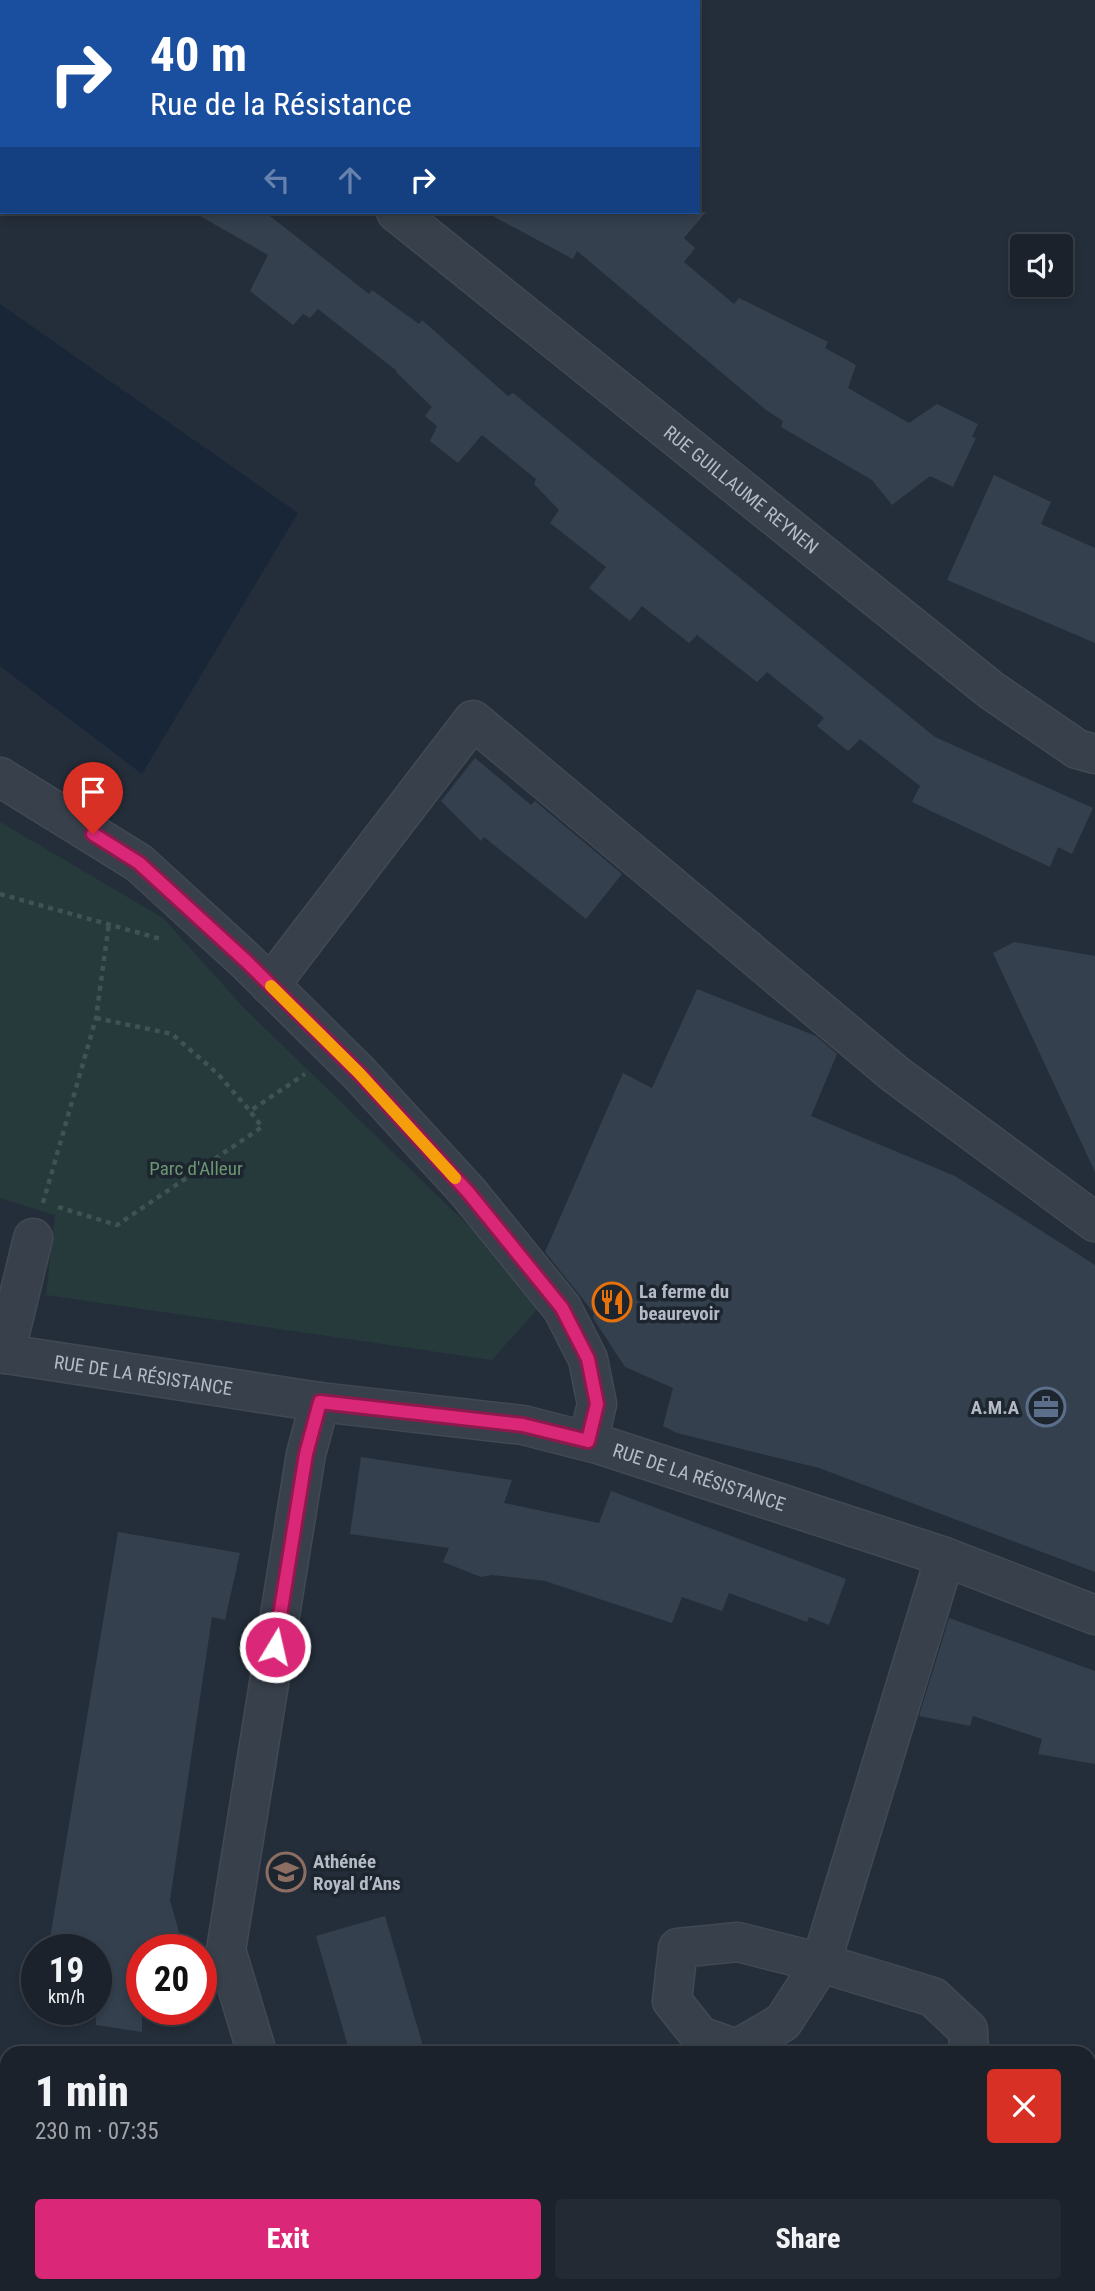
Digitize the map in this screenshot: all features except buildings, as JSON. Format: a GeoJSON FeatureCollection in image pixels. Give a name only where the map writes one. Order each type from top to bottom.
{"type":"FeatureCollection","features":[{"type":"Feature","properties":{"kind":"street","name":"RUE GUILLAUME REYNEN"},"geometry":{"type":"LineString","coordinates":[[398,214],[991,690],[1077,749],[1095,754]]}},
{"type":"Feature","properties":{"kind":"street"},"geometry":{"type":"LineString","coordinates":[[270,985],[473,720],[884,1065],[1095,1222]]}},
{"type":"Feature","properties":{"kind":"street"},"geometry":{"type":"LineString","coordinates":[[0,777],[139,863],[338,1052],[468,1192],[562,1308],[588,1359],[597,1404],[588,1441]]}},
{"type":"Feature","properties":{"kind":"street"},"geometry":{"type":"LineString","coordinates":[[2,1353],[38,1220]]}},
{"type":"Feature","properties":{"kind":"street","name":"RUE DE LA RÉSISTANCE"},"geometry":{"type":"LineString","coordinates":[[2,1353],[320,1402],[523,1425],[588,1441],[945,1557],[1095,1615]]}},
{"type":"Feature","properties":{"kind":"street"},"geometry":{"type":"LineString","coordinates":[[255,2046],[226,1950],[306,1454],[320,1402]]}},
{"type":"Feature","properties":{"kind":"street"},"geometry":{"type":"LineString","coordinates":[[945,1557],[821,1963],[933,1997],[968,2030],[969,2046]]}},
{"type":"Feature","properties":{"kind":"path"},"geometry":{"type":"LineString","coordinates":[[0,894],[109,923],[170,943]]}},
{"type":"Feature","properties":{"kind":"path"},"geometry":{"type":"LineString","coordinates":[[96,1018],[172,1034],[218,1074],[262,1127],[117,1225],[38,1220],[96,1018],[109,923]]}},
{"type":"Feature","properties":{"kind":"path"},"geometry":{"type":"LineString","coordinates":[[250,1111],[338,1052]]}},
{"type":"Feature","properties":{"kind":"green space","name":"Parc d'Alleur"},"geometry":{"type":"Polygon","coordinates":[[[0,822],[163,918],[243,1007],[545,1300],[492,1360],[46,1295],[55,1215],[0,1198],[0,822]]]}},
{"type":"Feature","properties":{"kind":"water"},"geometry":{"type":"Polygon","coordinates":[[[0,304],[298,513],[142,774],[0,666],[0,304]]]}},
{"type":"Feature","properties":{"kind":"slow traffic"},"geometry":{"type":"LineString","coordinates":[[271,986],[359,1073],[455,1178]]}},
{"type":"Feature","properties":{"kind":"place","name":"La ferme du beaurevoir"},"geometry":{"type":"Point","coordinates":[612,1302]}},
{"type":"Feature","properties":{"kind":"place","name":"A.M.A"},"geometry":{"type":"Point","coordinates":[1046,1407]}},
{"type":"Feature","properties":{"kind":"place","name":"Athénée Royal d’Ans"},"geometry":{"type":"Point","coordinates":[286,1872]}},
{"type":"Feature","properties":{"kind":"route"},"geometry":{"type":"LineString","coordinates":[[93,834],[139,863],[246,961],[359,1073],[468,1192],[562,1308],[588,1359],[597,1404],[588,1441],[523,1425],[320,1402],[306,1454],[275,1647]]}}]}
